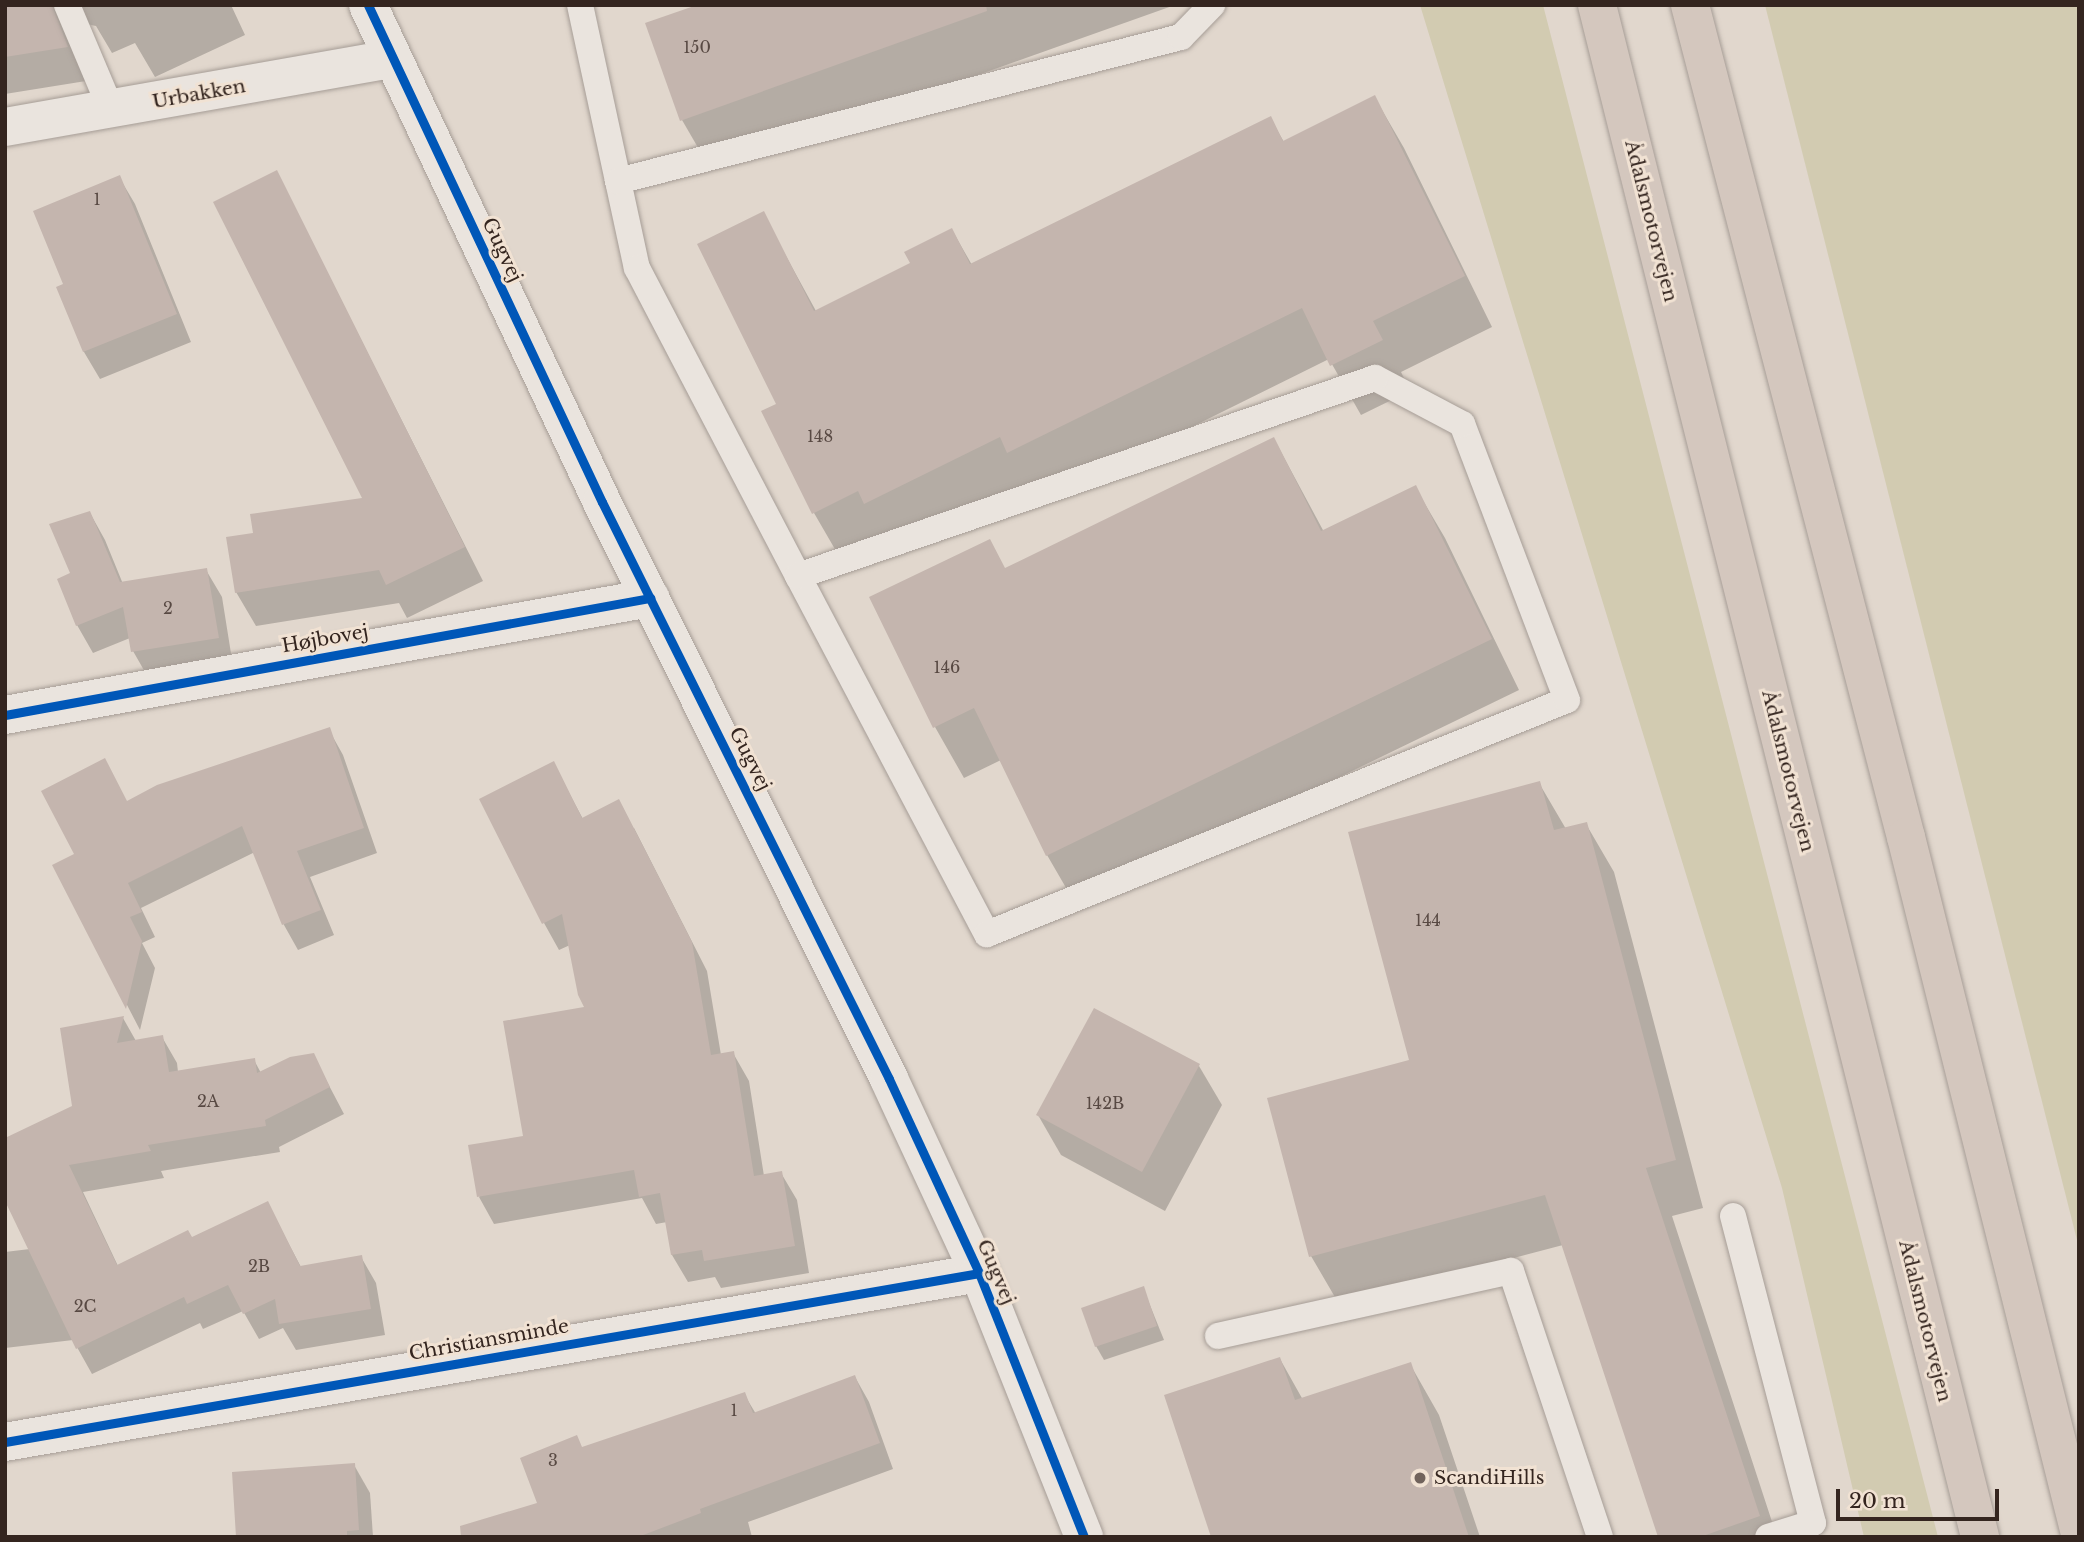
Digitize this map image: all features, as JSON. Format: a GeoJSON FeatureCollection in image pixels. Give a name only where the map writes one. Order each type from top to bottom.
{"type":"FeatureCollection","features":[{"type":"Feature","properties":{"kind":"highway","name":"Ådalsmotorvejen"},"geometry":{"type":"LineString","coordinates":[[1597,5],[1980,1537]]}},
{"type":"Feature","properties":{"kind":"highway"},"geometry":{"type":"LineString","coordinates":[[1690,5],[1906,837],[2079,1530]]}},
{"type":"Feature","properties":{"kind":"street","name":"Gugvej"},"geometry":{"type":"LineString","coordinates":[[368,5],[650,598],[889,1079],[979,1273],[1084,1537]]}},
{"type":"Feature","properties":{"kind":"street","name":"Urbakken"},"geometry":{"type":"LineString","coordinates":[[5,127],[392,59]]}},
{"type":"Feature","properties":{"kind":"street","name":"Højbovej"},"geometry":{"type":"LineString","coordinates":[[5,715],[650,598]]}},
{"type":"Feature","properties":{"kind":"street","name":"Christiansminde"},"geometry":{"type":"LineString","coordinates":[[5,1442],[979,1273]]}},
{"type":"Feature","properties":{"kind":"lane"},"geometry":{"type":"LineString","coordinates":[[67,5],[111,109]]}},
{"type":"Feature","properties":{"kind":"lane"},"geometry":{"type":"LineString","coordinates":[[580,5],[637,268],[987,934],[1567,700],[1462,424],[1375,378],[799,576]]}},
{"type":"Feature","properties":{"kind":"lane"},"geometry":{"type":"LineString","coordinates":[[618,181],[1181,37],[1212,5]]}},
{"type":"Feature","properties":{"kind":"lane"},"geometry":{"type":"LineString","coordinates":[[1733,1216],[1813,1523],[1768,1537]]}},
{"type":"Feature","properties":{"kind":"lane"},"geometry":{"type":"LineString","coordinates":[[1218,1336],[1511,1271],[1600,1537]]}},
{"type":"Feature","properties":{"kind":"shaded area"},"geometry":{"type":"Polygon","coordinates":[[[1420,5],[1543,5],[1938,1537],[1864,1537],[1782,1188],[1420,5]]]}},
{"type":"Feature","properties":{"kind":"shaded area"},"geometry":{"type":"Polygon","coordinates":[[[1765,5],[2079,5],[2079,1248],[1765,5]]]}},
{"type":"Feature","properties":{"kind":"building"},"geometry":{"type":"Polygon","coordinates":[[[5,5],[52,5],[68,47],[5,57],[5,5]]]}},
{"type":"Feature","properties":{"kind":"building"},"geometry":{"type":"Polygon","coordinates":[[[697,5],[986,5],[987,11],[680,121],[645,23],[697,5]]]}},
{"type":"Feature","properties":{"kind":"building"},"geometry":{"type":"Polygon","coordinates":[[[1375,95],[1465,276],[1373,321],[1383,340],[1330,366],[1302,308],[1007,453],[1000,437],[864,504],[858,491],[812,514],[761,411],[776,404],[697,244],[764,211],[814,311],[910,263],[904,252],[952,228],[970,264],[1271,116],[1283,141],[1375,95]]]}},
{"type":"Feature","properties":{"kind":"building"},"geometry":{"type":"Polygon","coordinates":[[[277,170],[465,547],[386,585],[379,570],[235,593],[226,537],[253,533],[250,514],[362,498],[213,202],[277,170]]]}},
{"type":"Feature","properties":{"kind":"building"},"geometry":{"type":"Polygon","coordinates":[[[120,175],[177,314],[83,352],[56,287],[63,284],[33,211],[120,175]]]}},
{"type":"Feature","properties":{"kind":"building"},"geometry":{"type":"Polygon","coordinates":[[[1274,437],[1321,531],[1416,485],[1492,639],[1046,856],[974,708],[933,728],[869,597],[990,539],[1005,568],[1274,437]]]}},
{"type":"Feature","properties":{"kind":"building"},"geometry":{"type":"Polygon","coordinates":[[[90,511],[120,582],[207,568],[219,638],[131,652],[123,607],[76,626],[57,579],[70,573],[49,524],[90,511]]]}},
{"type":"Feature","properties":{"kind":"building"},"geometry":{"type":"Polygon","coordinates":[[[330,727],[364,828],[297,851],[321,910],[282,925],[242,826],[128,883],[142,912],[130,917],[142,941],[126,1009],[52,865],[74,854],[41,791],[105,758],[127,801],[157,785],[330,727]]]}},
{"type":"Feature","properties":{"kind":"building"},"geometry":{"type":"Polygon","coordinates":[[[554,761],[582,818],[619,799],[692,942],[711,1055],[734,1051],[754,1176],[782,1171],[795,1246],[704,1261],[702,1250],[671,1255],[660,1193],[639,1197],[634,1170],[477,1197],[468,1145],[523,1136],[503,1021],[584,1007],[578,995],[562,914],[542,924],[479,799],[554,761]]]}},
{"type":"Feature","properties":{"kind":"building"},"geometry":{"type":"Polygon","coordinates":[[[1540,781],[1554,830],[1587,822],[1676,1160],[1646,1168],[1760,1516],[1700,1537],[1658,1537],[1545,1195],[1309,1257],[1267,1098],[1409,1060],[1348,832],[1540,781]]]}},
{"type":"Feature","properties":{"kind":"building"},"geometry":{"type":"Polygon","coordinates":[[[1094,1008],[1200,1064],[1142,1172],[1036,1115],[1094,1008]]]}},
{"type":"Feature","properties":{"kind":"building"},"geometry":{"type":"Polygon","coordinates":[[[124,1016],[117,1043],[163,1035],[169,1072],[255,1058],[257,1073],[290,1057],[314,1053],[330,1087],[265,1120],[266,1126],[148,1145],[151,1151],[69,1165],[117,1265],[188,1230],[192,1237],[268,1201],[300,1266],[362,1255],[371,1309],[279,1324],[275,1299],[243,1314],[228,1285],[187,1304],[184,1297],[76,1349],[5,1201],[5,1138],[72,1106],[60,1028],[124,1016]]]}},
{"type":"Feature","properties":{"kind":"building"},"geometry":{"type":"Polygon","coordinates":[[[1144,1286],[1157,1326],[1095,1347],[1081,1308],[1144,1286]]]}},
{"type":"Feature","properties":{"kind":"building"},"geometry":{"type":"Polygon","coordinates":[[[1280,1357],[1295,1400],[1411,1362],[1469,1537],[1211,1537],[1164,1395],[1280,1357]]]}},
{"type":"Feature","properties":{"kind":"building"},"geometry":{"type":"Polygon","coordinates":[[[855,1375],[880,1443],[700,1509],[701,1513],[638,1537],[461,1537],[460,1526],[537,1503],[520,1458],[577,1435],[582,1447],[745,1392],[753,1413],[855,1375]]]}},
{"type":"Feature","properties":{"kind":"building"},"geometry":{"type":"Polygon","coordinates":[[[355,1463],[359,1530],[347,1531],[347,1537],[236,1537],[232,1472],[355,1463]]]}},
{"type":"Feature","properties":{"kind":"cycle path"},"geometry":{"type":"LineString","coordinates":[[368,5],[602,502],[889,1079],[979,1273],[1084,1537]]}},
{"type":"Feature","properties":{"kind":"cycle path"},"geometry":{"type":"LineString","coordinates":[[5,715],[650,598]]}},
{"type":"Feature","properties":{"kind":"cycle path"},"geometry":{"type":"LineString","coordinates":[[5,1442],[979,1273]]}},
{"type":"Feature","properties":{"kind":"place","name":"ScandiHills"},"geometry":{"type":"Point","coordinates":[1420,1478]}}]}
